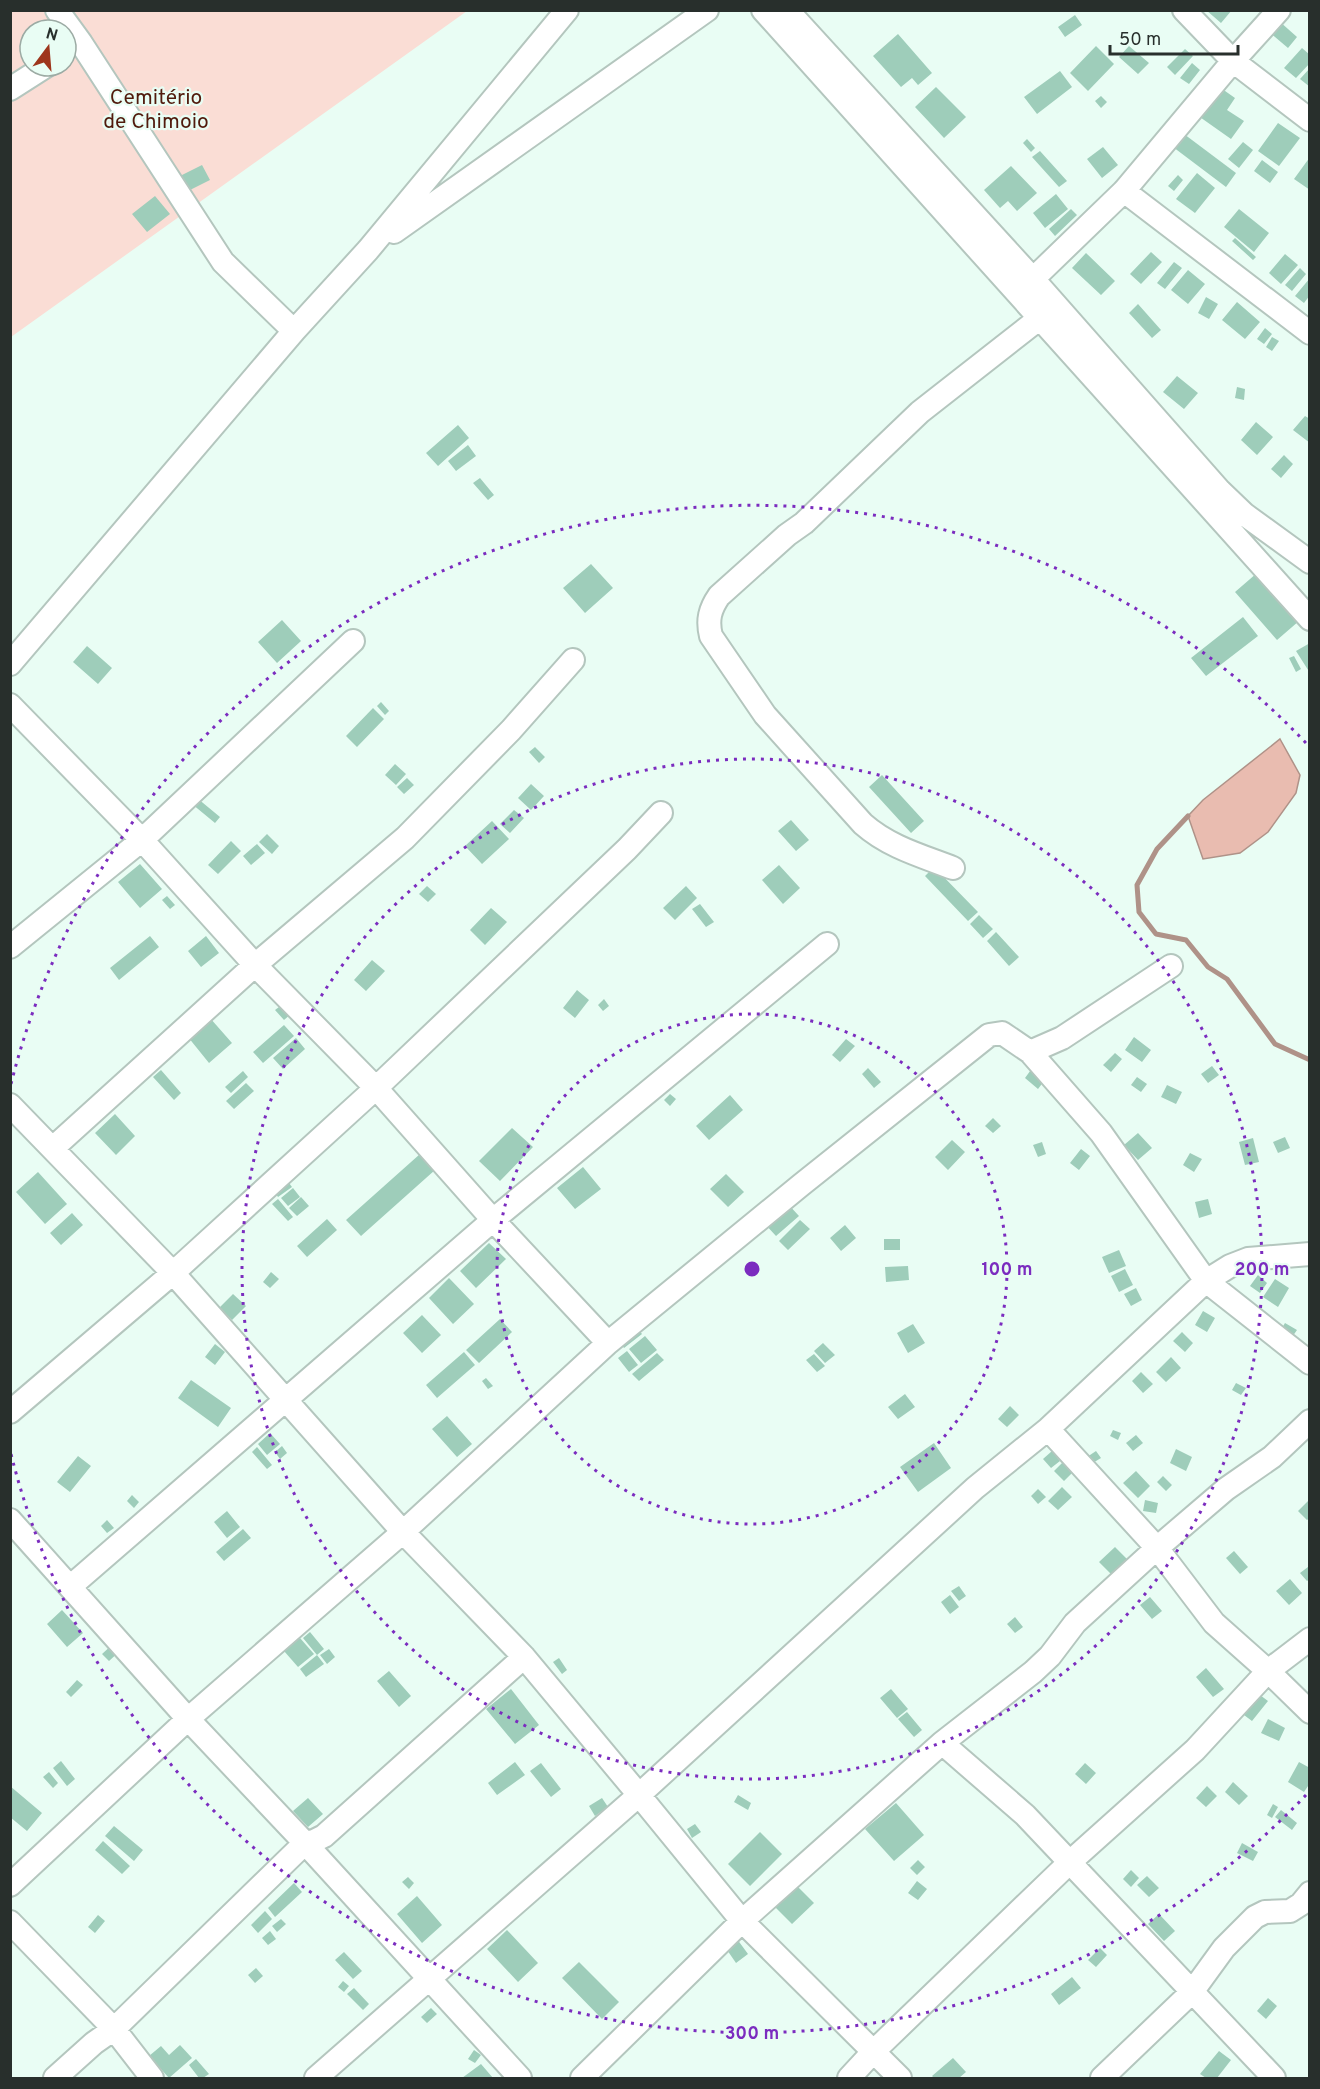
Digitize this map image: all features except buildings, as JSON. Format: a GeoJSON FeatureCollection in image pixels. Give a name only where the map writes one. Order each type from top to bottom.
{"type":"FeatureCollection","features":[{"type":"Feature","properties":{"kind":"street"},"geometry":{"type":"LineString","coordinates":[[10,663],[294,331],[368,250],[567,10]]}},
{"type":"Feature","properties":{"kind":"street"},"geometry":{"type":"LineString","coordinates":[[368,250],[707,10]]}},
{"type":"Feature","properties":{"kind":"street"},"geometry":{"type":"LineString","coordinates":[[763,10],[1310,619]]}},
{"type":"Feature","properties":{"kind":"street"},"geometry":{"type":"LineString","coordinates":[[787,10],[1033,279],[1220,491],[1244,514],[1310,562]]}},
{"type":"Feature","properties":{"kind":"street"},"geometry":{"type":"LineString","coordinates":[[1184,10],[1233,61],[1310,120]]}},
{"type":"Feature","properties":{"kind":"street"},"geometry":{"type":"LineString","coordinates":[[1033,279],[1124,191],[1279,10]]}},
{"type":"Feature","properties":{"kind":"street"},"geometry":{"type":"LineString","coordinates":[[78,54],[223,262],[294,331]]}},
{"type":"Feature","properties":{"kind":"street"},"geometry":{"type":"LineString","coordinates":[[10,89],[27,78]]}},
{"type":"Feature","properties":{"kind":"street"},"geometry":{"type":"LineString","coordinates":[[1124,191],[1310,333]]}},
{"type":"Feature","properties":{"kind":"street"},"geometry":{"type":"LineString","coordinates":[[953,868],[886,841],[863,824],[765,715],[711,636],[707,623],[712,605],[719,596],[787,535],[804,523],[898,431],[1040,318]]}},
{"type":"Feature","properties":{"kind":"street"},"geometry":{"type":"LineString","coordinates":[[10,947],[142,840],[353,640]]}},
{"type":"Feature","properties":{"kind":"street"},"geometry":{"type":"LineString","coordinates":[[53,1148],[255,965],[405,838],[511,730],[573,660]]}},
{"type":"Feature","properties":{"kind":"street"},"geometry":{"type":"LineString","coordinates":[[10,705],[142,840],[255,965],[376,1088],[493,1220],[608,1343]]}},
{"type":"Feature","properties":{"kind":"street"},"geometry":{"type":"LineString","coordinates":[[10,1412],[173,1273],[376,1088],[627,849],[661,813]]}},
{"type":"Feature","properties":{"kind":"street"},"geometry":{"type":"LineString","coordinates":[[70,1586],[493,1220],[827,944]]}},
{"type":"Feature","properties":{"kind":"street"},"geometry":{"type":"LineString","coordinates":[[1030,1052],[1062,1038],[1171,966]]}},
{"type":"Feature","properties":{"kind":"street"},"geometry":{"type":"LineString","coordinates":[[10,1886],[188,1719],[403,1532],[608,1343],[989,1035],[1002,1033],[1030,1052],[1101,1133],[1206,1281],[1310,1363]]}},
{"type":"Feature","properties":{"kind":"street"},"geometry":{"type":"LineString","coordinates":[[10,1104],[173,1273],[403,1532],[524,1657],[741,1922],[900,2079]]}},
{"type":"Feature","properties":{"kind":"street"},"geometry":{"type":"LineString","coordinates":[[316,2079],[639,1795],[975,1488],[1048,1429],[1206,1281],[1230,1266],[1248,1259],[1310,1254]]}},
{"type":"Feature","properties":{"kind":"street"},"geometry":{"type":"LineString","coordinates":[[582,2079],[741,1922],[942,1743],[1033,1672],[1050,1656],[1075,1623],[1157,1548],[1226,1489],[1272,1457],[1307,1428]]}},
{"type":"Feature","properties":{"kind":"street"},"geometry":{"type":"LineString","coordinates":[[1048,1429],[1157,1548],[1214,1623],[1310,1712]]}},
{"type":"Feature","properties":{"kind":"street"},"geometry":{"type":"LineString","coordinates":[[10,1520],[188,1719],[305,1843],[520,2079]]}},
{"type":"Feature","properties":{"kind":"street"},"geometry":{"type":"LineString","coordinates":[[849,2079],[873,2052],[1070,1862],[1195,1750],[1268,1671],[1310,1639]]}},
{"type":"Feature","properties":{"kind":"street"},"geometry":{"type":"LineString","coordinates":[[55,2079],[94,2043],[114,2029],[305,1843],[324,1836],[524,1657]]}},
{"type":"Feature","properties":{"kind":"street"},"geometry":{"type":"LineString","coordinates":[[942,1743],[1025,1815],[1274,2079]]}},
{"type":"Feature","properties":{"kind":"street"},"geometry":{"type":"LineString","coordinates":[[1102,2079],[1192,1992],[1224,1948],[1255,1917],[1265,1912],[1290,1911],[1301,1904],[1310,1893]]}},
{"type":"Feature","properties":{"kind":"street"},"geometry":{"type":"LineString","coordinates":[[10,1922],[114,2029],[152,2079]]}},
{"type":"Feature","properties":{"kind":"green space","name":"Cemitério de Chimoio"},"geometry":{"type":"Polygon","coordinates":[[[11,11],[467,11],[11,337],[11,11]]]}},
{"type":"Feature","properties":{"kind":"shaded area"},"geometry":{"type":"Polygon","coordinates":[[[1280,739],[1300,775],[1296,793],[1268,832],[1240,853],[1203,859],[1188,816],[1203,800],[1280,739]]]}},
{"type":"Feature","properties":{"kind":"waterway"},"geometry":{"type":"LineString","coordinates":[[1188,816],[1157,849],[1137,885],[1139,912],[1156,934],[1186,940],[1208,967],[1227,979],[1275,1044],[1310,1060]]}}]}
